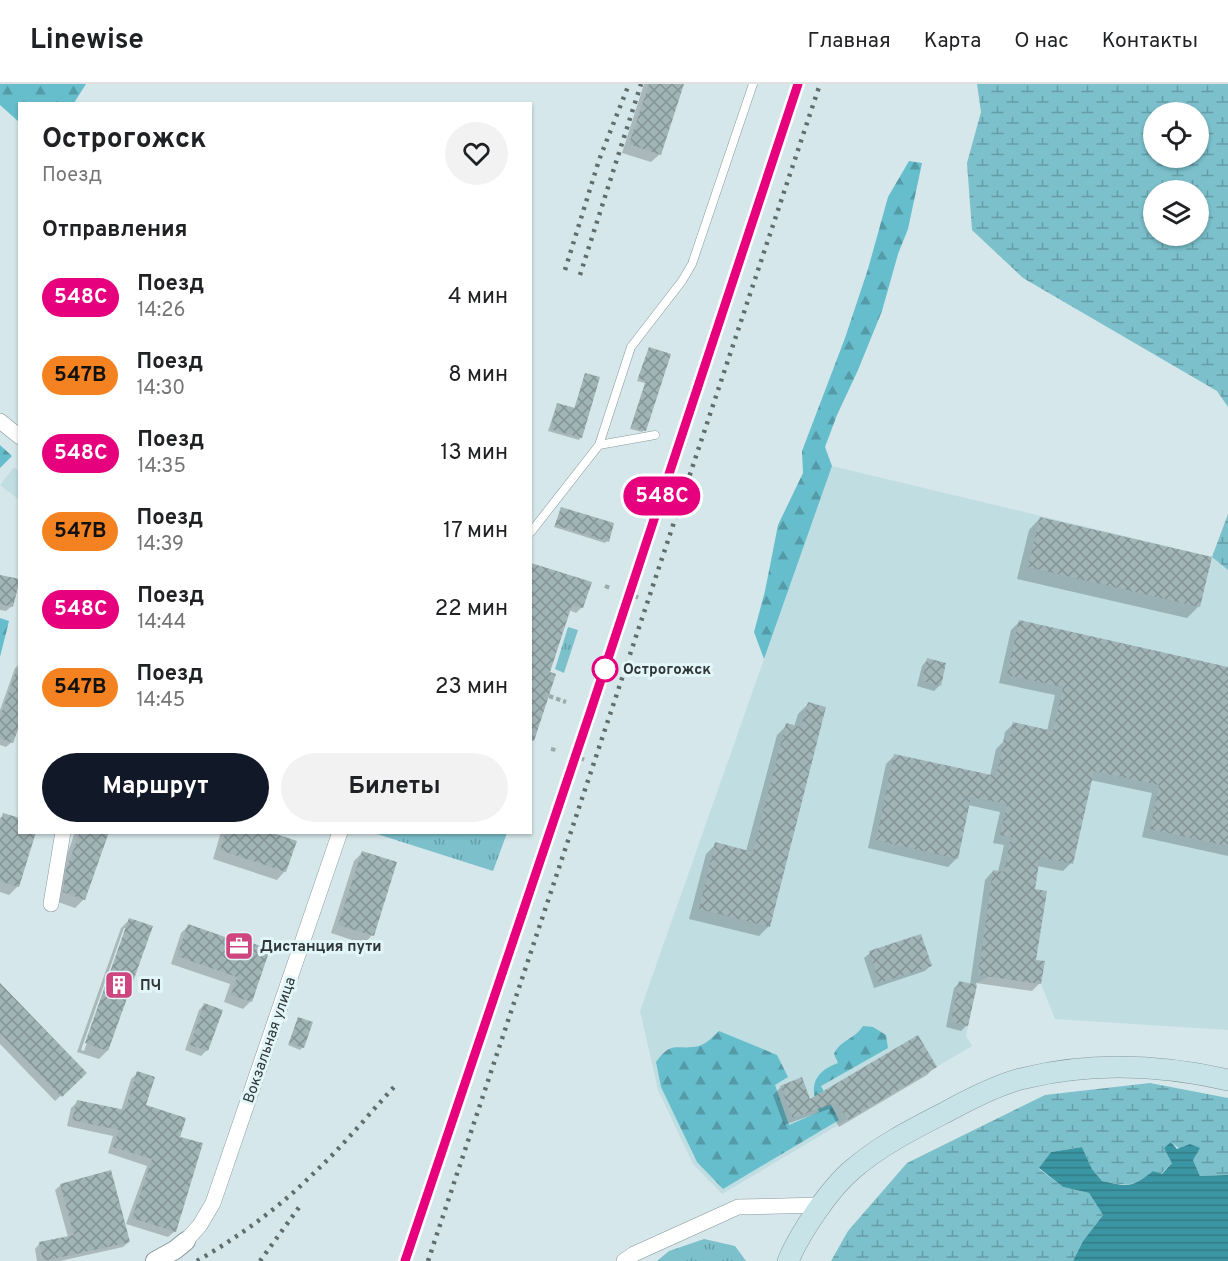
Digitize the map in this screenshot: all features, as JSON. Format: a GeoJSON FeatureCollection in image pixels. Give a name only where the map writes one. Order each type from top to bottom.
{"type":"FeatureCollection","features":[{"type":"Feature","properties":{"kind":"main road"},"geometry":{"type":"LineString","coordinates":[[788,1261],[798,1238],[852,1170],[895,1139],[955,1106],[1023,1078],[1070,1070],[1119,1067],[1199,1073],[1228,1080]]}},
{"type":"Feature","properties":{"kind":"street"},"geometry":{"type":"LineString","coordinates":[[0,421],[18,434]]}},
{"type":"Feature","properties":{"kind":"street"},"geometry":{"type":"LineString","coordinates":[[51,904],[63,834]]}},
{"type":"Feature","properties":{"kind":"street","name":"Вокзальная улица"},"geometry":{"type":"LineString","coordinates":[[186,1241],[213,1203],[339,834]]}},
{"type":"Feature","properties":{"kind":"street"},"geometry":{"type":"LineString","coordinates":[[624,1261],[634,1254],[738,1207],[822,1205]]}},
{"type":"Feature","properties":{"kind":"street"},"geometry":{"type":"LineString","coordinates":[[155,1261],[176,1250],[186,1241]]}},
{"type":"Feature","properties":{"kind":"lane"},"geometry":{"type":"LineString","coordinates":[[532,531],[599,445],[631,347],[682,281],[692,264],[753,84]]}},
{"type":"Feature","properties":{"kind":"lane"},"geometry":{"type":"LineString","coordinates":[[599,445],[655,435]]}},
{"type":"Feature","properties":{"kind":"path"},"geometry":{"type":"LineString","coordinates":[[634,596],[640,598]]}},
{"type":"Feature","properties":{"kind":"path"},"geometry":{"type":"LineString","coordinates":[[549,696],[566,702]]}},
{"type":"Feature","properties":{"kind":"path"},"geometry":{"type":"LineString","coordinates":[[579,758],[585,760]]}},
{"type":"Feature","properties":{"kind":"shaded area"},"geometry":{"type":"Polygon","coordinates":[[[832,466],[1212,557],[1228,570],[1228,1030],[1055,1019],[1041,984],[989,976],[977,983],[966,1036],[972,1046],[722,1194],[693,1164],[658,1090],[640,1011],[832,466]]]}},
{"type":"Feature","properties":{"kind":"shaded area"},"geometry":{"type":"Polygon","coordinates":[[[14,467],[18,470],[18,499],[0,485],[14,467]]]}},
{"type":"Feature","properties":{"kind":"shaded area"},"geometry":{"type":"Polygon","coordinates":[[[1171,1142],[1177,1149],[1190,1144],[1200,1148],[1193,1160],[1200,1176],[1228,1175],[1228,1261],[1073,1261],[1083,1241],[1103,1215],[1089,1193],[1063,1187],[1039,1168],[1051,1152],[1082,1147],[1092,1169],[1102,1181],[1129,1185],[1140,1181],[1153,1171],[1162,1174],[1172,1163],[1164,1148],[1171,1142]]]}},
{"type":"Feature","properties":{"kind":"green space"},"geometry":{"type":"Polygon","coordinates":[[[0,84],[86,84],[75,102],[18,102],[18,121],[0,105],[0,84]]]}},
{"type":"Feature","properties":{"kind":"green space"},"geometry":{"type":"Polygon","coordinates":[[[977,84],[1228,84],[1228,407],[1217,391],[1023,278],[972,230],[967,163],[981,112],[977,84]]]}},
{"type":"Feature","properties":{"kind":"green space"},"geometry":{"type":"Polygon","coordinates":[[[909,161],[922,163],[908,229],[898,254],[882,311],[825,447],[832,466],[764,659],[754,632],[778,525],[803,473],[802,451],[845,338],[868,269],[888,197],[909,161]]]}},
{"type":"Feature","properties":{"kind":"green space"},"geometry":{"type":"Polygon","coordinates":[[[0,445],[12,456],[0,468],[0,445]]]}},
{"type":"Feature","properties":{"kind":"green space"},"geometry":{"type":"Polygon","coordinates":[[[1228,514],[1228,570],[1212,557],[1228,514]]]}},
{"type":"Feature","properties":{"kind":"green space"},"geometry":{"type":"Polygon","coordinates":[[[0,618],[9,621],[0,657],[0,618]]]}},
{"type":"Feature","properties":{"kind":"green space"},"geometry":{"type":"Polygon","coordinates":[[[568,627],[578,630],[564,673],[555,669],[568,627]]]}},
{"type":"Feature","properties":{"kind":"green space"},"geometry":{"type":"Polygon","coordinates":[[[377,834],[506,834],[493,871],[377,834]]]}},
{"type":"Feature","properties":{"kind":"green space"},"geometry":{"type":"Polygon","coordinates":[[[863,1026],[873,1027],[886,1035],[888,1048],[821,1086],[839,1120],[723,1189],[697,1162],[661,1087],[656,1062],[666,1050],[702,1045],[719,1031],[777,1055],[788,1077],[775,1085],[789,1125],[819,1112],[814,1096],[818,1077],[829,1067],[838,1063],[834,1054],[837,1049],[863,1026]]]}},
{"type":"Feature","properties":{"kind":"green space"},"geometry":{"type":"Polygon","coordinates":[[[1150,1083],[1228,1098],[1228,1175],[1200,1176],[1193,1160],[1171,1142],[1172,1163],[1161,1174],[1153,1171],[1129,1184],[1102,1181],[1092,1169],[1082,1147],[1051,1152],[1039,1169],[1063,1187],[1089,1193],[1103,1215],[1083,1241],[1073,1261],[831,1261],[848,1231],[907,1163],[1045,1095],[1150,1083]]]}},
{"type":"Feature","properties":{"kind":"green space"},"geometry":{"type":"Polygon","coordinates":[[[704,1239],[735,1246],[746,1261],[657,1261],[669,1251],[704,1239]]]}},
{"type":"Feature","properties":{"kind":"building"},"geometry":{"type":"Polygon","coordinates":[[[649,84],[684,84],[661,155],[629,144],[649,84]]]}},
{"type":"Feature","properties":{"kind":"building"},"geometry":{"type":"Polygon","coordinates":[[[649,347],[671,354],[646,431],[644,431],[631,427],[646,381],[638,378],[649,347]]]}},
{"type":"Feature","properties":{"kind":"building"},"geometry":{"type":"Polygon","coordinates":[[[585,373],[600,377],[582,438],[550,429],[557,403],[575,408],[585,373]]]}},
{"type":"Feature","properties":{"kind":"building"},"geometry":{"type":"Polygon","coordinates":[[[561,507],[614,523],[609,542],[555,525],[561,507]]]}},
{"type":"Feature","properties":{"kind":"building"},"geometry":{"type":"Polygon","coordinates":[[[1040,517],[1212,557],[1200,607],[1028,567],[1040,517]]]}},
{"type":"Feature","properties":{"kind":"building"},"geometry":{"type":"Polygon","coordinates":[[[532,563],[592,582],[583,608],[572,605],[550,672],[556,674],[534,741],[532,740],[532,563]]]}},
{"type":"Feature","properties":{"kind":"building"},"geometry":{"type":"Polygon","coordinates":[[[0,575],[18,579],[13,607],[0,604],[0,575]]]}},
{"type":"Feature","properties":{"kind":"building"},"geometry":{"type":"Polygon","coordinates":[[[1019,620],[1228,667],[1228,846],[1150,829],[1159,785],[1094,771],[1073,864],[1040,857],[1035,889],[1047,891],[1036,960],[1045,961],[1041,984],[978,975],[993,870],[1004,872],[1011,837],[1000,835],[1007,804],[971,797],[958,859],[876,840],[894,754],[996,776],[1004,739],[1009,740],[1013,722],[1053,731],[1063,687],[1007,675],[1019,620]]]}},
{"type":"Feature","properties":{"kind":"building"},"geometry":{"type":"Polygon","coordinates":[[[927,658],[946,663],[941,686],[922,681],[927,658]]]}},
{"type":"Feature","properties":{"kind":"building"},"geometry":{"type":"Polygon","coordinates":[[[18,669],[18,729],[13,743],[0,738],[0,717],[18,669]]]}},
{"type":"Feature","properties":{"kind":"building"},"geometry":{"type":"Polygon","coordinates":[[[808,702],[826,707],[770,927],[699,909],[715,842],[753,852],[786,723],[801,727],[808,702]]]}},
{"type":"Feature","properties":{"kind":"building"},"geometry":{"type":"Polygon","coordinates":[[[3,813],[18,817],[18,834],[35,834],[19,887],[0,881],[0,823],[3,813]]]}},
{"type":"Feature","properties":{"kind":"building"},"geometry":{"type":"Polygon","coordinates":[[[79,834],[108,834],[85,900],[63,892],[66,870],[79,834]]]}},
{"type":"Feature","properties":{"kind":"building"},"geometry":{"type":"Polygon","coordinates":[[[225,834],[276,834],[297,841],[286,872],[220,850],[225,834]]]}},
{"type":"Feature","properties":{"kind":"building"},"geometry":{"type":"Polygon","coordinates":[[[362,851],[397,862],[374,936],[338,925],[362,851]]]}},
{"type":"Feature","properties":{"kind":"building","name":"ПЧ"},"geometry":{"type":"Polygon","coordinates":[[[129,918],[153,926],[108,1051],[85,1043],[129,918]]]}},
{"type":"Feature","properties":{"kind":"building"},"geometry":{"type":"Polygon","coordinates":[[[188,924],[248,945],[249,942],[270,949],[252,1002],[231,995],[237,977],[177,956],[188,924]]]}},
{"type":"Feature","properties":{"kind":"building"},"geometry":{"type":"Polygon","coordinates":[[[921,934],[932,966],[879,983],[869,951],[921,934]]]}},
{"type":"Feature","properties":{"kind":"building"},"geometry":{"type":"Polygon","coordinates":[[[959,981],[977,985],[968,1026],[951,1022],[959,981]]]}},
{"type":"Feature","properties":{"kind":"building"},"geometry":{"type":"Polygon","coordinates":[[[0,983],[87,1073],[62,1097],[0,1033],[0,983]]]}},
{"type":"Feature","properties":{"kind":"building"},"geometry":{"type":"Polygon","coordinates":[[[204,1003],[223,1010],[208,1051],[190,1045],[204,1003]]]}},
{"type":"Feature","properties":{"kind":"building"},"geometry":{"type":"Polygon","coordinates":[[[298,1017],[313,1022],[304,1048],[289,1043],[298,1017]]]}},
{"type":"Feature","properties":{"kind":"building"},"geometry":{"type":"Polygon","coordinates":[[[918,1035],[937,1067],[848,1120],[837,1102],[793,1118],[780,1086],[802,1077],[810,1099],[918,1035]]]}},
{"type":"Feature","properties":{"kind":"building"},"geometry":{"type":"Polygon","coordinates":[[[137,1071],[155,1077],[146,1105],[186,1118],[180,1137],[203,1143],[176,1232],[132,1218],[152,1159],[113,1147],[119,1130],[72,1120],[77,1100],[125,1110],[137,1071]]]}},
{"type":"Feature","properties":{"kind":"building"},"geometry":{"type":"Polygon","coordinates":[[[111,1170],[130,1242],[43,1261],[39,1242],[74,1235],[60,1184],[111,1170]]]}},
{"type":"Feature","properties":{"kind":"railway"},"geometry":{"type":"LineString","coordinates":[[565,270],[599,160],[629,84]]}},
{"type":"Feature","properties":{"kind":"railway"},"geometry":{"type":"LineString","coordinates":[[580,275],[641,84]]}},
{"type":"Feature","properties":{"kind":"railway"},"geometry":{"type":"LineString","coordinates":[[405,1261],[605,669],[798,84]]}},
{"type":"Feature","properties":{"kind":"railway"},"geometry":{"type":"LineString","coordinates":[[428,1261],[820,84]]}},
{"type":"Feature","properties":{"kind":"railway"},"geometry":{"type":"LineString","coordinates":[[197,1261],[244,1231],[302,1185],[336,1152],[394,1087]]}},
{"type":"Feature","properties":{"kind":"railway"},"geometry":{"type":"LineString","coordinates":[[260,1261],[300,1206]]}},
{"type":"Feature","properties":{"kind":"train","name":"548С"},"geometry":{"type":"LineString","coordinates":[[405,1261],[590,713],[798,84]]}},
{"type":"Feature","properties":{"kind":"place","name":"Острогожск"},"geometry":{"type":"Point","coordinates":[605,669]}},
{"type":"Feature","properties":{"kind":"place","name":"Дистанция пути"},"geometry":{"type":"Point","coordinates":[239,946]}},
{"type":"Feature","properties":{"kind":"place","name":"ПЧ"},"geometry":{"type":"Point","coordinates":[119,985]}}]}
